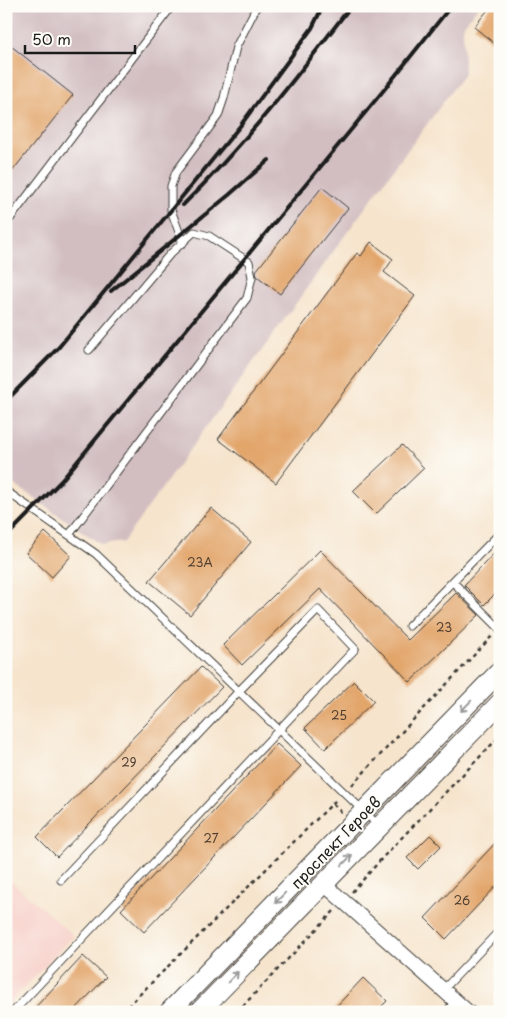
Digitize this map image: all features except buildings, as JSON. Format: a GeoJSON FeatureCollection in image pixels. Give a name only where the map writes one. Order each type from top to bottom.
{"type":"FeatureCollection","features":[{"type":"Feature","properties":{"kind":"main road","name":"проспект Героев"},"geometry":{"type":"LineString","coordinates":[[169,1012],[500,671]]}},
{"type":"Feature","properties":{"kind":"main road","name":"проспект Героев"},"geometry":{"type":"LineString","coordinates":[[200,1012],[500,703]]}},
{"type":"Feature","properties":{"kind":"street"},"geometry":{"type":"LineString","coordinates":[[324,884],[468,1012]]}},
{"type":"Feature","properties":{"kind":"lane"},"geometry":{"type":"LineString","coordinates":[[6,224],[172,6]]}},
{"type":"Feature","properties":{"kind":"lane"},"geometry":{"type":"LineString","coordinates":[[183,243],[171,210],[171,186],[176,172],[218,116],[227,89],[236,47],[257,6]]}},
{"type":"Feature","properties":{"kind":"lane"},"geometry":{"type":"LineString","coordinates":[[69,535],[247,298],[252,277],[249,262],[209,236],[194,232],[170,254],[89,350]]}},
{"type":"Feature","properties":{"kind":"lane"},"geometry":{"type":"LineString","coordinates":[[6,491],[96,554],[380,826]]}},
{"type":"Feature","properties":{"kind":"lane"},"geometry":{"type":"LineString","coordinates":[[409,626],[500,533]]}},
{"type":"Feature","properties":{"kind":"lane"},"geometry":{"type":"LineString","coordinates":[[453,582],[499,629]]}},
{"type":"Feature","properties":{"kind":"lane"},"geometry":{"type":"LineString","coordinates":[[13,1012],[355,650],[318,610],[61,880]]}},
{"type":"Feature","properties":{"kind":"lane"},"geometry":{"type":"LineString","coordinates":[[444,989],[500,930]]}},
{"type":"Feature","properties":{"kind":"lane"},"geometry":{"type":"LineString","coordinates":[[446,1012],[456,1001]]}},
{"type":"Feature","properties":{"kind":"path"},"geometry":{"type":"LineString","coordinates":[[122,1012],[345,792],[499,629]]}},
{"type":"Feature","properties":{"kind":"path"},"geometry":{"type":"LineString","coordinates":[[237,1012],[500,736]]}},
{"type":"Feature","properties":{"kind":"shaded area"},"geometry":{"type":"Polygon","coordinates":[[[6,6],[479,6],[463,26],[464,74],[123,542],[102,545],[6,479],[6,6]]]}},
{"type":"Feature","properties":{"kind":"shaded area"},"geometry":{"type":"Polygon","coordinates":[[[6,877],[74,936],[6,1006],[6,877]]]}},
{"type":"Feature","properties":{"kind":"railway"},"geometry":{"type":"LineString","coordinates":[[6,401],[59,347],[240,126],[312,28],[323,6]]}},
{"type":"Feature","properties":{"kind":"railway"},"geometry":{"type":"LineString","coordinates":[[183,205],[228,158],[291,83],[351,6]]}},
{"type":"Feature","properties":{"kind":"railway"},"geometry":{"type":"LineString","coordinates":[[6,537],[62,480],[451,6]]}},
{"type":"Feature","properties":{"kind":"railway"},"geometry":{"type":"LineString","coordinates":[[111,291],[269,160]]}}]}
